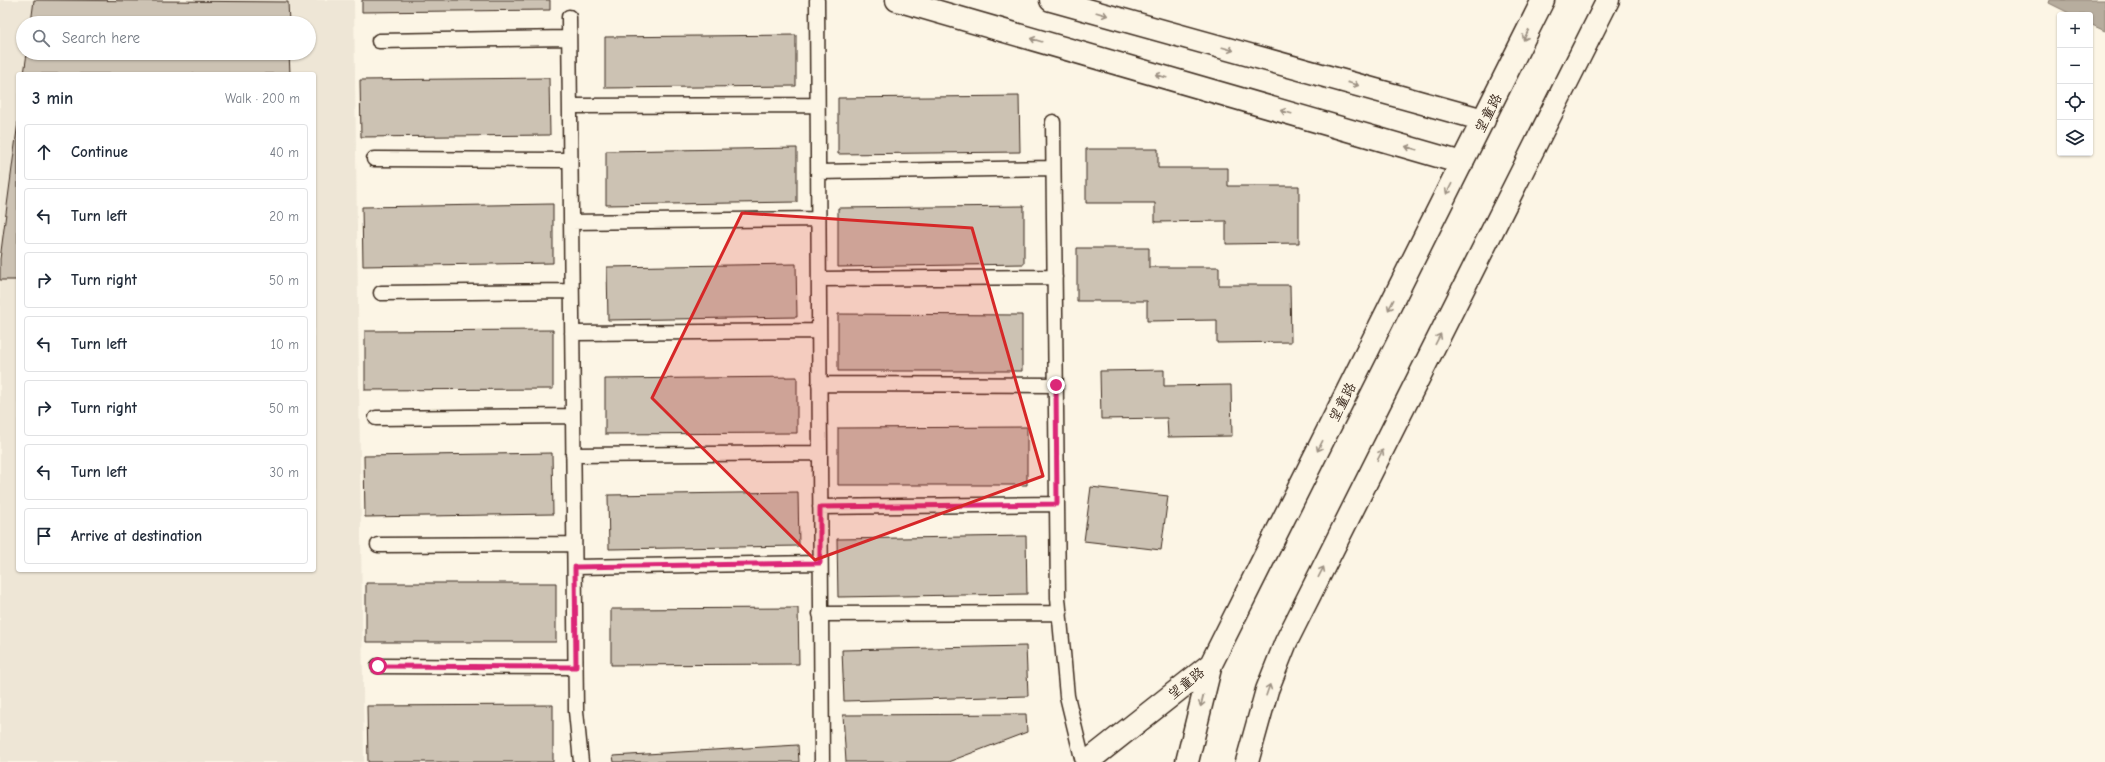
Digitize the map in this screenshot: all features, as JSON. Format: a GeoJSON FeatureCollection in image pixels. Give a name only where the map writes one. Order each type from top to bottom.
{"type":"FeatureCollection","features":[{"type":"Feature","properties":{"kind":"main road"},"geometry":{"type":"LineString","coordinates":[[897,0],[1462,163]]}},
{"type":"Feature","properties":{"kind":"main road"},"geometry":{"type":"LineString","coordinates":[[1051,0],[1484,120]]}},
{"type":"Feature","properties":{"kind":"main road","name":"望童路"},"geometry":{"type":"LineString","coordinates":[[1088,762],[1211,664],[1544,0]]}},
{"type":"Feature","properties":{"kind":"main road"},"geometry":{"type":"LineString","coordinates":[[1247,762],[1268,690],[1286,642],[1608,0]]}},
{"type":"Feature","properties":{"kind":"main road"},"geometry":{"type":"LineString","coordinates":[[1187,762],[1211,664]]}},
{"type":"Feature","properties":{"kind":"lane"},"geometry":{"type":"LineString","coordinates":[[817,0],[822,762]]}},
{"type":"Feature","properties":{"kind":"lane"},"geometry":{"type":"LineString","coordinates":[[569,17],[576,711],[581,762]]}},
{"type":"Feature","properties":{"kind":"lane"},"geometry":{"type":"LineString","coordinates":[[379,41],[569,38]]}},
{"type":"Feature","properties":{"kind":"lane"},"geometry":{"type":"LineString","coordinates":[[570,106],[817,105]]}},
{"type":"Feature","properties":{"kind":"lane"},"geometry":{"type":"LineString","coordinates":[[1053,122],[1057,504],[1060,614],[1067,696],[1083,762]]}},
{"type":"Feature","properties":{"kind":"lane"},"geometry":{"type":"LineString","coordinates":[[374,159],[570,160]]}},
{"type":"Feature","properties":{"kind":"lane"},"geometry":{"type":"LineString","coordinates":[[818,172],[1053,168]]}},
{"type":"Feature","properties":{"kind":"lane"},"geometry":{"type":"LineString","coordinates":[[571,222],[818,219]]}},
{"type":"Feature","properties":{"kind":"lane"},"geometry":{"type":"LineString","coordinates":[[819,279],[1055,277]]}},
{"type":"Feature","properties":{"kind":"lane"},"geometry":{"type":"LineString","coordinates":[[381,293],[572,291]]}},
{"type":"Feature","properties":{"kind":"lane"},"geometry":{"type":"LineString","coordinates":[[572,333],[819,331]]}},
{"type":"Feature","properties":{"kind":"lane"},"geometry":{"type":"LineString","coordinates":[[819,384],[1056,385]]}},
{"type":"Feature","properties":{"kind":"lane"},"geometry":{"type":"LineString","coordinates":[[376,418],[573,416]]}},
{"type":"Feature","properties":{"kind":"lane"},"geometry":{"type":"LineString","coordinates":[[573,456],[820,453]]}},
{"type":"Feature","properties":{"kind":"lane"},"geometry":{"type":"LineString","coordinates":[[820,507],[1057,504]]}},
{"type":"Feature","properties":{"kind":"lane"},"geometry":{"type":"LineString","coordinates":[[378,545],[574,544]]}},
{"type":"Feature","properties":{"kind":"lane"},"geometry":{"type":"LineString","coordinates":[[575,567],[820,563]]}},
{"type":"Feature","properties":{"kind":"lane"},"geometry":{"type":"LineString","coordinates":[[820,614],[1060,614]]}},
{"type":"Feature","properties":{"kind":"lane"},"geometry":{"type":"LineString","coordinates":[[378,666],[576,667]]}},
{"type":"Feature","properties":{"kind":"highlighted area"},"geometry":{"type":"Polygon","coordinates":[[[742,213],[972,228],[1043,476],[815,560],[652,398],[742,213]]]}},
{"type":"Feature","properties":{"kind":"shaded area"},"geometry":{"type":"Polygon","coordinates":[[[0,0],[354,0],[364,762],[0,762],[0,0]]]}},
{"type":"Feature","properties":{"kind":"shaded area"},"geometry":{"type":"Polygon","coordinates":[[[2050,0],[2105,0],[2105,31],[2093,25],[2093,12],[2067,12],[2049,3],[2050,0]]]}},
{"type":"Feature","properties":{"kind":"building"},"geometry":{"type":"Polygon","coordinates":[[[34,0],[288,2],[289,16],[32,16],[34,0]]]}},
{"type":"Feature","properties":{"kind":"building"},"geometry":{"type":"Polygon","coordinates":[[[362,0],[550,0],[550,10],[362,12],[362,0]]]}},
{"type":"Feature","properties":{"kind":"building"},"geometry":{"type":"Polygon","coordinates":[[[796,35],[796,86],[605,88],[605,37],[796,35]]]}},
{"type":"Feature","properties":{"kind":"building"},"geometry":{"type":"Polygon","coordinates":[[[26,60],[289,60],[290,72],[24,72],[26,60]]]}},
{"type":"Feature","properties":{"kind":"building"},"geometry":{"type":"Polygon","coordinates":[[[549,78],[550,135],[361,137],[360,80],[549,78]]]}},
{"type":"Feature","properties":{"kind":"building"},"geometry":{"type":"Polygon","coordinates":[[[1019,96],[1020,152],[838,154],[838,98],[1019,96]]]}},
{"type":"Feature","properties":{"kind":"building"},"geometry":{"type":"Polygon","coordinates":[[[16,137],[16,280],[0,280],[0,259],[16,137]]]}},
{"type":"Feature","properties":{"kind":"building"},"geometry":{"type":"Polygon","coordinates":[[[797,148],[797,202],[606,205],[606,151],[797,148]]]}},
{"type":"Feature","properties":{"kind":"building"},"geometry":{"type":"Polygon","coordinates":[[[1086,149],[1158,149],[1158,168],[1228,168],[1228,186],[1299,186],[1299,243],[1226,244],[1226,221],[1155,222],[1155,203],[1086,203],[1086,149]]]}},
{"type":"Feature","properties":{"kind":"building"},"geometry":{"type":"Polygon","coordinates":[[[553,204],[553,263],[363,266],[362,207],[553,204]]]}},
{"type":"Feature","properties":{"kind":"building"},"geometry":{"type":"Polygon","coordinates":[[[1024,206],[1024,264],[838,267],[838,208],[1024,206]]]}},
{"type":"Feature","properties":{"kind":"building"},"geometry":{"type":"Polygon","coordinates":[[[1077,248],[1149,248],[1149,267],[1219,267],[1219,285],[1290,285],[1291,342],[1217,343],[1217,320],[1147,321],[1147,301],[1077,301],[1077,248]]]}},
{"type":"Feature","properties":{"kind":"building"},"geometry":{"type":"Polygon","coordinates":[[[796,264],[797,317],[608,320],[607,267],[796,264]]]}},
{"type":"Feature","properties":{"kind":"building"},"geometry":{"type":"Polygon","coordinates":[[[838,314],[1022,315],[1022,371],[838,371],[838,314]]]}},
{"type":"Feature","properties":{"kind":"building"},"geometry":{"type":"Polygon","coordinates":[[[553,330],[553,389],[365,390],[365,331],[553,330]]]}},
{"type":"Feature","properties":{"kind":"building"},"geometry":{"type":"Polygon","coordinates":[[[1164,370],[1164,386],[1231,385],[1232,436],[1168,437],[1167,418],[1101,419],[1100,371],[1164,370]]]}},
{"type":"Feature","properties":{"kind":"building"},"geometry":{"type":"Polygon","coordinates":[[[797,377],[797,433],[605,434],[605,379],[797,377]]]}},
{"type":"Feature","properties":{"kind":"building"},"geometry":{"type":"Polygon","coordinates":[[[1027,427],[1027,485],[838,485],[838,428],[1027,427]]]}},
{"type":"Feature","properties":{"kind":"building"},"geometry":{"type":"Polygon","coordinates":[[[552,453],[553,514],[365,517],[364,456],[552,453]]]}},
{"type":"Feature","properties":{"kind":"building"},"geometry":{"type":"Polygon","coordinates":[[[1091,487],[1168,496],[1161,550],[1084,541],[1091,487]]]}},
{"type":"Feature","properties":{"kind":"building"},"geometry":{"type":"Polygon","coordinates":[[[798,492],[799,546],[609,549],[608,495],[798,492]]]}},
{"type":"Feature","properties":{"kind":"building"},"geometry":{"type":"Polygon","coordinates":[[[1026,536],[1027,594],[838,597],[837,539],[1026,536]]]}},
{"type":"Feature","properties":{"kind":"building"},"geometry":{"type":"Polygon","coordinates":[[[366,583],[556,583],[556,642],[366,642],[366,583]]]}},
{"type":"Feature","properties":{"kind":"building"},"geometry":{"type":"Polygon","coordinates":[[[798,608],[799,664],[611,665],[611,609],[798,608]]]}},
{"type":"Feature","properties":{"kind":"building"},"geometry":{"type":"Polygon","coordinates":[[[1026,646],[1028,696],[844,701],[842,650],[1026,646]]]}},
{"type":"Feature","properties":{"kind":"building"},"geometry":{"type":"Polygon","coordinates":[[[553,705],[553,762],[368,762],[367,706],[553,705]]]}},
{"type":"Feature","properties":{"kind":"building"},"geometry":{"type":"Polygon","coordinates":[[[1026,714],[1027,732],[948,762],[846,762],[843,715],[1026,714]]]}},
{"type":"Feature","properties":{"kind":"building"},"geometry":{"type":"Polygon","coordinates":[[[798,745],[799,762],[614,762],[613,756],[798,745]]]}},
{"type":"Feature","properties":{"kind":"route"},"geometry":{"type":"LineString","coordinates":[[378,666],[576,667],[575,567],[820,563],[820,507],[1057,504],[1056,385]]}}]}
